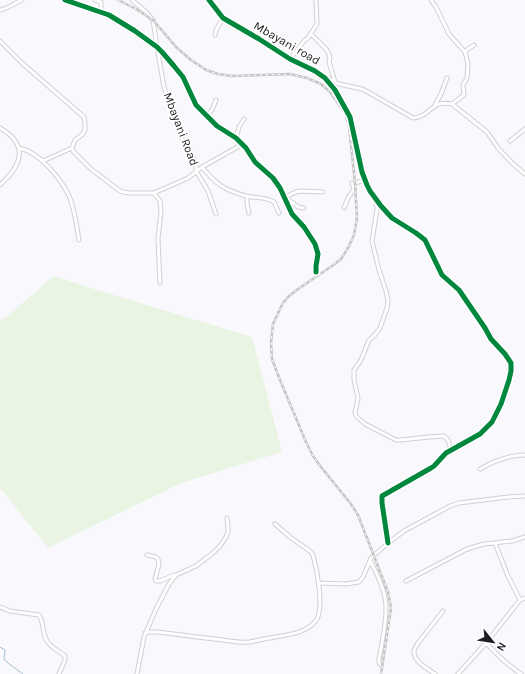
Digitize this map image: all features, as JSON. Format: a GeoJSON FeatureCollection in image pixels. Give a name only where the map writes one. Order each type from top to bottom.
{"type":"FeatureCollection","features":[{"type":"Feature","properties":{"kind":"street"},"geometry":{"type":"LineString","coordinates":[[0,10],[8,8],[22,0]]}},
{"type":"Feature","properties":{"kind":"street"},"geometry":{"type":"LineString","coordinates":[[65,0],[109,15],[135,31],[156,47],[178,71],[193,100],[206,116],[217,126],[243,144],[256,162],[273,178],[280,188],[292,214],[304,227],[315,244],[318,254],[316,272]]}},
{"type":"Feature","properties":{"kind":"street"},"geometry":{"type":"LineString","coordinates":[[95,0],[101,2],[102,13]]}},
{"type":"Feature","properties":{"kind":"street","name":"Mbayani Road"},"geometry":{"type":"LineString","coordinates":[[132,0],[153,20],[156,47],[168,99],[184,144],[196,162],[196,171],[208,191],[216,214]]}},
{"type":"Feature","properties":{"kind":"street","name":"Mbayani road"},"geometry":{"type":"LineString","coordinates":[[209,0],[222,18],[290,59],[315,71],[325,78],[335,90],[350,117],[356,148],[367,186],[381,206],[392,218],[425,240],[442,275],[459,290],[491,339],[506,354],[511,363],[511,374],[501,404],[492,422],[480,434],[444,455],[434,466],[382,496],[388,543]]}},
{"type":"Feature","properties":{"kind":"street"},"geometry":{"type":"LineString","coordinates":[[290,59],[308,38],[317,24],[316,0]]}},
{"type":"Feature","properties":{"kind":"street"},"geometry":{"type":"LineString","coordinates":[[431,0],[449,34],[465,52],[468,64],[467,78],[463,85],[464,95],[452,104]]}},
{"type":"Feature","properties":{"kind":"street"},"geometry":{"type":"LineString","coordinates":[[215,35],[222,18]]}},
{"type":"Feature","properties":{"kind":"street"},"geometry":{"type":"LineString","coordinates":[[311,34],[329,54],[329,62],[335,82]]}},
{"type":"Feature","properties":{"kind":"street"},"geometry":{"type":"LineString","coordinates":[[0,41],[23,64],[84,117],[85,130],[82,135],[75,140],[72,148],[42,161]]}},
{"type":"Feature","properties":{"kind":"street"},"geometry":{"type":"LineString","coordinates":[[465,52],[474,45]]}},
{"type":"Feature","properties":{"kind":"street"},"geometry":{"type":"LineString","coordinates":[[325,78],[339,84],[368,92],[413,118],[427,113],[439,104],[452,104],[487,132],[498,148],[525,174]]}},
{"type":"Feature","properties":{"kind":"street"},"geometry":{"type":"LineString","coordinates":[[434,107],[447,78]]}},
{"type":"Feature","properties":{"kind":"street"},"geometry":{"type":"LineString","coordinates":[[206,116],[212,110],[216,100]]}},
{"type":"Feature","properties":{"kind":"street"},"geometry":{"type":"LineString","coordinates":[[236,138],[239,127],[244,119]]}},
{"type":"Feature","properties":{"kind":"street"},"geometry":{"type":"LineString","coordinates":[[0,128],[16,140],[19,148],[19,157],[14,171],[0,186]]}},
{"type":"Feature","properties":{"kind":"street"},"geometry":{"type":"LineString","coordinates":[[510,141],[525,129]]}},
{"type":"Feature","properties":{"kind":"street"},"geometry":{"type":"LineString","coordinates":[[72,148],[75,154],[91,169],[120,191],[126,193],[154,193],[181,182],[202,167],[243,144]]}},
{"type":"Feature","properties":{"kind":"street"},"geometry":{"type":"LineString","coordinates":[[19,148],[26,150],[51,169],[70,198],[75,215],[79,240]]}},
{"type":"Feature","properties":{"kind":"street"},"geometry":{"type":"LineString","coordinates":[[202,167],[224,188],[236,193],[272,201],[275,203],[279,213]]}},
{"type":"Feature","properties":{"kind":"street"},"geometry":{"type":"LineString","coordinates":[[344,208],[354,189],[352,183],[355,184],[365,180]]}},
{"type":"Feature","properties":{"kind":"street"},"geometry":{"type":"LineString","coordinates":[[284,196],[300,191],[323,192]]}},
{"type":"Feature","properties":{"kind":"street"},"geometry":{"type":"LineString","coordinates":[[154,193],[160,201],[161,211],[158,239],[160,283]]}},
{"type":"Feature","properties":{"kind":"street"},"geometry":{"type":"LineString","coordinates":[[248,196],[247,204],[250,213]]}},
{"type":"Feature","properties":{"kind":"street"},"geometry":{"type":"LineString","coordinates":[[284,196],[296,205],[304,208]]}},
{"type":"Feature","properties":{"kind":"street"},"geometry":{"type":"LineString","coordinates":[[375,198],[377,209],[372,241],[388,301],[380,328],[369,340],[361,360],[354,370],[354,380],[358,398],[355,413],[356,416],[365,424],[396,440],[444,436],[448,440],[451,450]]}},
{"type":"Feature","properties":{"kind":"street"},"geometry":{"type":"LineString","coordinates":[[480,469],[499,460],[525,455]]}},
{"type":"Feature","properties":{"kind":"street"},"geometry":{"type":"LineString","coordinates":[[318,583],[354,584],[359,582],[363,577],[371,558],[388,543],[404,531],[455,504],[525,496]]}},
{"type":"Feature","properties":{"kind":"street"},"geometry":{"type":"LineString","coordinates":[[147,555],[158,559],[156,581],[160,581],[196,566],[213,553],[224,541],[228,532],[227,518]]}},
{"type":"Feature","properties":{"kind":"street"},"geometry":{"type":"LineString","coordinates":[[146,633],[157,632],[248,642],[293,634],[311,626],[319,614],[320,604],[318,583],[312,553],[275,524]]}},
{"type":"Feature","properties":{"kind":"street"},"geometry":{"type":"LineString","coordinates":[[406,581],[467,549],[484,544],[512,541],[525,537]]}},
{"type":"Feature","properties":{"kind":"street"},"geometry":{"type":"LineString","coordinates":[[495,543],[508,576],[520,600]]}},
{"type":"Feature","properties":{"kind":"street"},"geometry":{"type":"LineString","coordinates":[[370,561],[382,586],[386,608],[379,663],[381,665]]}},
{"type":"Feature","properties":{"kind":"street"},"geometry":{"type":"LineString","coordinates":[[137,674],[143,641],[146,633],[166,588],[176,574]]}},
{"type":"Feature","properties":{"kind":"street"},"geometry":{"type":"LineString","coordinates":[[458,674],[486,643],[520,600],[525,598]]}},
{"type":"Feature","properties":{"kind":"street"},"geometry":{"type":"LineString","coordinates":[[0,607],[10,611],[39,615],[43,624],[46,639],[51,646],[65,656],[65,660],[59,674]]}},
{"type":"Feature","properties":{"kind":"street"},"geometry":{"type":"LineString","coordinates":[[435,674],[418,661],[414,653],[418,643],[443,611]]}},
{"type":"Feature","properties":{"kind":"street"},"geometry":{"type":"LineString","coordinates":[[486,643],[504,661],[521,674]]}},
{"type":"Feature","properties":{"kind":"green space"},"geometry":{"type":"Polygon","coordinates":[[[54,276],[252,337],[282,452],[181,483],[48,548],[0,488],[0,320],[5,318],[54,276]]]}},
{"type":"Feature","properties":{"kind":"waterway"},"geometry":{"type":"LineString","coordinates":[[0,647],[5,650],[4,659],[23,674]]}},
{"type":"Feature","properties":{"kind":"railway"},"geometry":{"type":"LineString","coordinates":[[118,0],[153,20],[177,48],[206,70],[231,76],[290,74],[307,78],[321,84],[330,92],[345,113],[349,126],[355,183],[357,218],[354,235],[341,259],[298,289],[283,303],[273,324],[271,343],[272,359],[313,456],[358,515],[388,592],[391,608],[381,674]]}},
{"type":"Feature","properties":{"kind":"cycle path"},"geometry":{"type":"LineString","coordinates":[[65,0],[109,15],[135,31],[162,52],[183,77],[196,105],[217,126],[236,138],[246,148],[255,162],[273,178],[280,188],[292,214],[304,227],[315,244],[318,254],[316,272]]}},
{"type":"Feature","properties":{"kind":"cycle path"},"geometry":{"type":"LineString","coordinates":[[209,0],[223,18],[290,59],[315,71],[325,78],[335,90],[350,117],[362,172],[370,191],[392,218],[425,240],[442,275],[459,290],[491,339],[511,363],[509,380],[501,404],[492,422],[480,434],[446,453],[434,466],[382,496],[388,543]]}}]}
